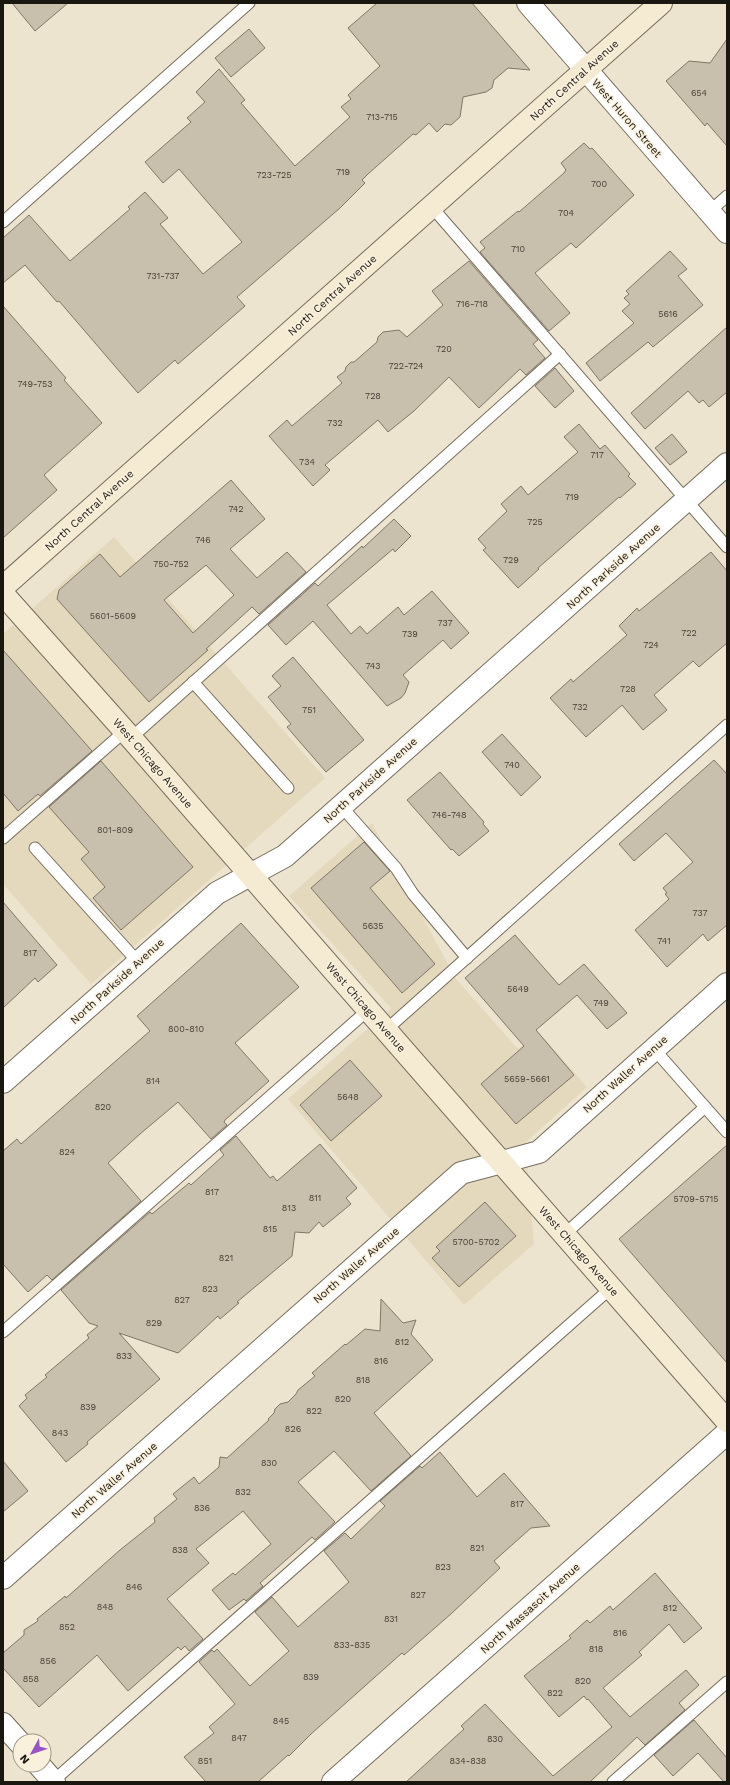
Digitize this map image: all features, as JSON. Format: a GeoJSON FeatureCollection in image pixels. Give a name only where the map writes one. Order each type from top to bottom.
{"type":"FeatureCollection","features":[{"type":"Feature","properties":{"kind":"main road","name":"North Central Avenue"},"geometry":{"type":"LineString","coordinates":[[3,587],[661,3]]}},
{"type":"Feature","properties":{"kind":"main road","name":"West Chicago Avenue"},"geometry":{"type":"LineString","coordinates":[[3,594],[128,734],[727,1421]]}},
{"type":"Feature","properties":{"kind":"street","name":"West Huron Street"},"geometry":{"type":"LineString","coordinates":[[528,3],[727,232]]}},
{"type":"Feature","properties":{"kind":"street","name":"North Parkside Avenue"},"geometry":{"type":"LineString","coordinates":[[3,1082],[217,893],[285,856],[727,464]]}},
{"type":"Feature","properties":{"kind":"street","name":"North Waller Avenue"},"geometry":{"type":"LineString","coordinates":[[3,1578],[461,1173],[538,1152],[727,984]]}},
{"type":"Feature","properties":{"kind":"street","name":"North Massasoit Avenue"},"geometry":{"type":"LineString","coordinates":[[333,1782],[727,1433]]}},
{"type":"Feature","properties":{"kind":"street"},"geometry":{"type":"LineString","coordinates":[[3,1724],[12,1734]]}},
{"type":"Feature","properties":{"kind":"lane"},"geometry":{"type":"LineString","coordinates":[[3,222],[248,3]]}},
{"type":"Feature","properties":{"kind":"lane"},"geometry":{"type":"LineString","coordinates":[[709,212],[727,196]]}},
{"type":"Feature","properties":{"kind":"lane"},"geometry":{"type":"LineString","coordinates":[[431,206],[727,547]]}},
{"type":"Feature","properties":{"kind":"lane"},"geometry":{"type":"LineString","coordinates":[[3,838],[193,682],[560,354]]}},
{"type":"Feature","properties":{"kind":"lane"},"geometry":{"type":"LineString","coordinates":[[193,682],[288,788]]}},
{"type":"Feature","properties":{"kind":"lane"},"geometry":{"type":"LineString","coordinates":[[386,1030],[727,725]]}},
{"type":"Feature","properties":{"kind":"lane"},"geometry":{"type":"LineString","coordinates":[[341,806],[396,868],[413,894],[467,958]]}},
{"type":"Feature","properties":{"kind":"lane"},"geometry":{"type":"LineString","coordinates":[[35,848],[138,962]]}},
{"type":"Feature","properties":{"kind":"lane"},"geometry":{"type":"LineString","coordinates":[[3,1332],[368,1010]]}},
{"type":"Feature","properties":{"kind":"lane"},"geometry":{"type":"LineString","coordinates":[[654,1049],[727,1132]]}},
{"type":"Feature","properties":{"kind":"lane"},"geometry":{"type":"LineString","coordinates":[[564,1234],[705,1107]]}},
{"type":"Feature","properties":{"kind":"lane"},"geometry":{"type":"LineString","coordinates":[[50,1777],[611,1288]]}},
{"type":"Feature","properties":{"kind":"lane"},"geometry":{"type":"LineString","coordinates":[[613,1782],[727,1682]]}},
{"type":"Feature","properties":{"kind":"shaded area"},"geometry":{"type":"Polygon","coordinates":[[[114,537],[325,778],[91,984],[3,884],[3,634],[114,537]]]}},
{"type":"Feature","properties":{"kind":"shaded area"},"geometry":{"type":"Polygon","coordinates":[[[372,823],[456,979],[518,1049],[530,1039],[544,1038],[587,1087],[525,1143],[534,1244],[464,1305],[288,1099],[391,1008],[289,896],[372,823]]]}},
{"type":"Feature","properties":{"kind":"building"},"geometry":{"type":"Polygon","coordinates":[[[12,3],[68,3],[35,31],[12,3]]]}},
{"type":"Feature","properties":{"kind":"building"},"geometry":{"type":"Polygon","coordinates":[[[377,3],[472,3],[530,70],[508,68],[494,80],[492,88],[486,92],[463,97],[460,117],[451,125],[445,124],[437,132],[429,123],[416,135],[413,134],[362,180],[365,183],[340,208],[237,297],[245,306],[178,364],[175,360],[138,393],[59,301],[57,302],[25,265],[3,283],[3,238],[29,215],[70,261],[130,209],[128,207],[145,192],[168,218],[160,224],[203,274],[242,242],[179,169],[163,183],[145,162],[191,122],[187,118],[205,102],[196,92],[219,69],[245,100],[241,103],[295,166],[350,117],[341,107],[351,99],[348,95],[380,66],[348,28],[377,3]]]}},
{"type":"Feature","properties":{"kind":"building"},"geometry":{"type":"Polygon","coordinates":[[[249,29],[265,48],[231,77],[215,58],[249,29]]]}},
{"type":"Feature","properties":{"kind":"building"},"geometry":{"type":"Polygon","coordinates":[[[727,39],[727,146],[707,123],[705,126],[666,81],[689,61],[710,63],[727,39]]]}},
{"type":"Feature","properties":{"kind":"building"},"geometry":{"type":"Polygon","coordinates":[[[584,143],[590,149],[592,148],[634,195],[576,248],[571,243],[535,273],[570,313],[549,331],[480,252],[485,248],[480,242],[518,211],[519,212],[564,173],[566,170],[561,163],[584,143]]]}},
{"type":"Feature","properties":{"kind":"building"},"geometry":{"type":"Polygon","coordinates":[[[670,251],[687,269],[678,276],[703,305],[653,347],[648,342],[600,381],[586,363],[634,323],[622,311],[630,304],[624,298],[629,294],[626,291],[670,251]]]}},
{"type":"Feature","properties":{"kind":"building"},"geometry":{"type":"Polygon","coordinates":[[[469,261],[538,340],[533,344],[545,358],[526,375],[520,369],[479,408],[449,377],[414,411],[388,432],[378,420],[325,465],[330,470],[313,486],[269,436],[287,420],[292,426],[342,383],[337,377],[345,371],[346,367],[351,362],[354,362],[377,342],[378,337],[383,332],[399,330],[407,337],[443,305],[432,291],[469,261]]]}},
{"type":"Feature","properties":{"kind":"building"},"geometry":{"type":"Polygon","coordinates":[[[3,306],[66,378],[64,380],[102,423],[44,475],[57,490],[3,538],[3,306]]]}},
{"type":"Feature","properties":{"kind":"building"},"geometry":{"type":"Polygon","coordinates":[[[727,327],[727,392],[709,407],[703,400],[699,403],[688,391],[645,429],[631,413],[727,327]]]}},
{"type":"Feature","properties":{"kind":"building"},"geometry":{"type":"Polygon","coordinates":[[[555,368],[574,391],[555,408],[535,386],[555,368]]]}},
{"type":"Feature","properties":{"kind":"building"},"geometry":{"type":"Polygon","coordinates":[[[579,424],[600,449],[605,445],[630,474],[628,476],[636,484],[538,568],[539,569],[518,588],[483,550],[486,548],[478,539],[507,511],[501,504],[521,486],[528,495],[578,452],[564,437],[579,424]]]}},
{"type":"Feature","properties":{"kind":"building"},"geometry":{"type":"Polygon","coordinates":[[[672,434],[687,452],[670,465],[655,448],[672,434]]]}},
{"type":"Feature","properties":{"kind":"building"},"geometry":{"type":"Polygon","coordinates":[[[231,480],[265,519],[230,549],[257,578],[287,552],[306,572],[259,614],[252,607],[206,649],[208,650],[149,702],[57,599],[59,590],[100,554],[120,577],[231,480]],[[206,565],[164,600],[193,633],[234,595],[206,565]]]}},
{"type":"Feature","properties":{"kind":"building"},"geometry":{"type":"Polygon","coordinates":[[[394,519],[411,536],[395,552],[393,549],[327,605],[351,634],[360,626],[367,634],[398,607],[404,615],[432,591],[469,633],[451,649],[443,640],[403,675],[409,682],[405,693],[401,698],[387,706],[313,621],[286,645],[268,625],[315,583],[318,586],[362,546],[363,548],[394,519]]]}},
{"type":"Feature","properties":{"kind":"building"},"geometry":{"type":"Polygon","coordinates":[[[711,552],[727,571],[727,643],[699,667],[693,661],[654,695],[667,710],[643,730],[622,705],[586,737],[550,698],[571,679],[573,682],[627,635],[619,626],[637,608],[639,611],[711,552]]]}},
{"type":"Feature","properties":{"kind":"building"},"geometry":{"type":"Polygon","coordinates":[[[3,650],[92,751],[40,796],[38,794],[18,811],[3,793],[3,650]]]}},
{"type":"Feature","properties":{"kind":"building"},"geometry":{"type":"Polygon","coordinates":[[[293,657],[364,740],[326,772],[287,727],[291,724],[268,697],[281,686],[272,676],[293,657]]]}},
{"type":"Feature","properties":{"kind":"building"},"geometry":{"type":"Polygon","coordinates":[[[502,734],[541,777],[521,796],[482,752],[502,734]]]}},
{"type":"Feature","properties":{"kind":"building"},"geometry":{"type":"Polygon","coordinates":[[[714,760],[727,774],[727,925],[708,941],[703,934],[667,967],[635,930],[669,899],[663,888],[693,862],[666,833],[634,861],[619,844],[714,760]]]}},
{"type":"Feature","properties":{"kind":"building"},"geometry":{"type":"Polygon","coordinates":[[[101,761],[193,867],[121,930],[93,898],[105,887],[81,859],[89,852],[49,807],[101,761]]]}},
{"type":"Feature","properties":{"kind":"building"},"geometry":{"type":"Polygon","coordinates":[[[440,772],[484,822],[483,824],[489,831],[459,856],[452,849],[451,850],[407,800],[440,772]]]}},
{"type":"Feature","properties":{"kind":"building"},"geometry":{"type":"Polygon","coordinates":[[[364,842],[390,871],[370,888],[435,964],[402,993],[311,888],[364,842]]]}},
{"type":"Feature","properties":{"kind":"building"},"geometry":{"type":"Polygon","coordinates":[[[3,902],[57,965],[38,982],[35,978],[3,1008],[3,902]]]}},
{"type":"Feature","properties":{"kind":"building"},"geometry":{"type":"Polygon","coordinates":[[[241,923],[299,987],[235,1043],[269,1081],[225,1120],[224,1122],[227,1125],[211,1139],[178,1102],[140,1134],[108,1163],[141,1201],[52,1280],[47,1275],[28,1292],[3,1264],[3,1151],[17,1139],[21,1144],[150,1031],[137,1016],[241,923]]]}},
{"type":"Feature","properties":{"kind":"building"},"geometry":{"type":"Polygon","coordinates":[[[515,935],[559,985],[584,964],[627,1013],[607,1029],[577,995],[536,1030],[574,1075],[516,1124],[481,1084],[524,1046],[465,978],[515,935]]]}},
{"type":"Feature","properties":{"kind":"building"},"geometry":{"type":"Polygon","coordinates":[[[350,1060],[382,1096],[331,1141],[300,1105],[350,1060]]]}},
{"type":"Feature","properties":{"kind":"building"},"geometry":{"type":"Polygon","coordinates":[[[236,1136],[270,1178],[273,1176],[277,1181],[320,1144],[357,1188],[346,1198],[351,1204],[323,1227],[319,1222],[309,1233],[295,1232],[292,1256],[237,1302],[239,1303],[220,1319],[218,1316],[178,1353],[119,1333],[160,1379],[66,1462],[19,1406],[27,1398],[25,1395],[47,1377],[45,1375],[89,1338],[87,1335],[98,1326],[89,1323],[61,1290],[150,1212],[152,1214],[189,1183],[191,1185],[224,1155],[220,1150],[236,1136]]]}},
{"type":"Feature","properties":{"kind":"building"},"geometry":{"type":"Polygon","coordinates":[[[727,1145],[727,1363],[619,1239],[727,1145]]]}},
{"type":"Feature","properties":{"kind":"building"},"geometry":{"type":"Polygon","coordinates":[[[485,1202],[516,1236],[459,1287],[432,1258],[440,1251],[436,1247],[485,1202]]]}},
{"type":"Feature","properties":{"kind":"building"},"geometry":{"type":"Polygon","coordinates":[[[381,1299],[403,1323],[416,1320],[411,1334],[433,1360],[374,1413],[411,1456],[371,1491],[334,1451],[298,1482],[335,1522],[315,1540],[312,1537],[260,1583],[263,1586],[246,1601],[244,1599],[229,1610],[212,1590],[233,1573],[235,1575],[271,1544],[243,1511],[196,1549],[209,1563],[167,1599],[203,1639],[189,1651],[185,1646],[181,1650],[178,1647],[128,1691],[97,1655],[39,1707],[3,1668],[3,1653],[24,1635],[24,1630],[38,1621],[37,1619],[65,1596],[66,1598],[120,1550],[155,1522],[154,1518],[177,1499],[173,1494],[194,1477],[199,1484],[219,1467],[220,1457],[227,1458],[269,1420],[268,1419],[280,1404],[288,1402],[298,1390],[315,1376],[312,1373],[345,1344],[346,1345],[365,1329],[380,1331],[381,1299]]]}},
{"type":"Feature","properties":{"kind":"building"},"geometry":{"type":"Polygon","coordinates":[[[440,1452],[477,1497],[504,1473],[550,1526],[531,1528],[494,1561],[500,1568],[452,1613],[404,1655],[402,1653],[311,1734],[289,1756],[288,1755],[258,1782],[206,1782],[184,1757],[214,1733],[209,1727],[235,1704],[199,1662],[212,1650],[214,1652],[217,1649],[250,1686],[289,1651],[255,1612],[272,1597],[298,1627],[349,1582],[324,1551],[345,1533],[351,1539],[385,1506],[380,1501],[420,1466],[422,1468],[440,1452]]]}},
{"type":"Feature","properties":{"kind":"building"},"geometry":{"type":"Polygon","coordinates":[[[3,1461],[28,1491],[3,1512],[3,1461]]]}},
{"type":"Feature","properties":{"kind":"building"},"geometry":{"type":"Polygon","coordinates":[[[655,1573],[702,1628],[684,1643],[669,1624],[639,1652],[642,1655],[603,1688],[630,1717],[686,1670],[699,1685],[679,1703],[685,1710],[645,1745],[637,1737],[590,1782],[406,1782],[464,1729],[461,1726],[485,1704],[553,1776],[612,1727],[584,1696],[559,1717],[524,1676],[571,1638],[569,1636],[587,1620],[590,1623],[610,1606],[613,1610],[655,1573]]]}},
{"type":"Feature","properties":{"kind":"building"},"geometry":{"type":"Polygon","coordinates":[[[694,1720],[727,1758],[727,1782],[724,1782],[698,1753],[673,1776],[654,1755],[694,1720]]]}}]}
